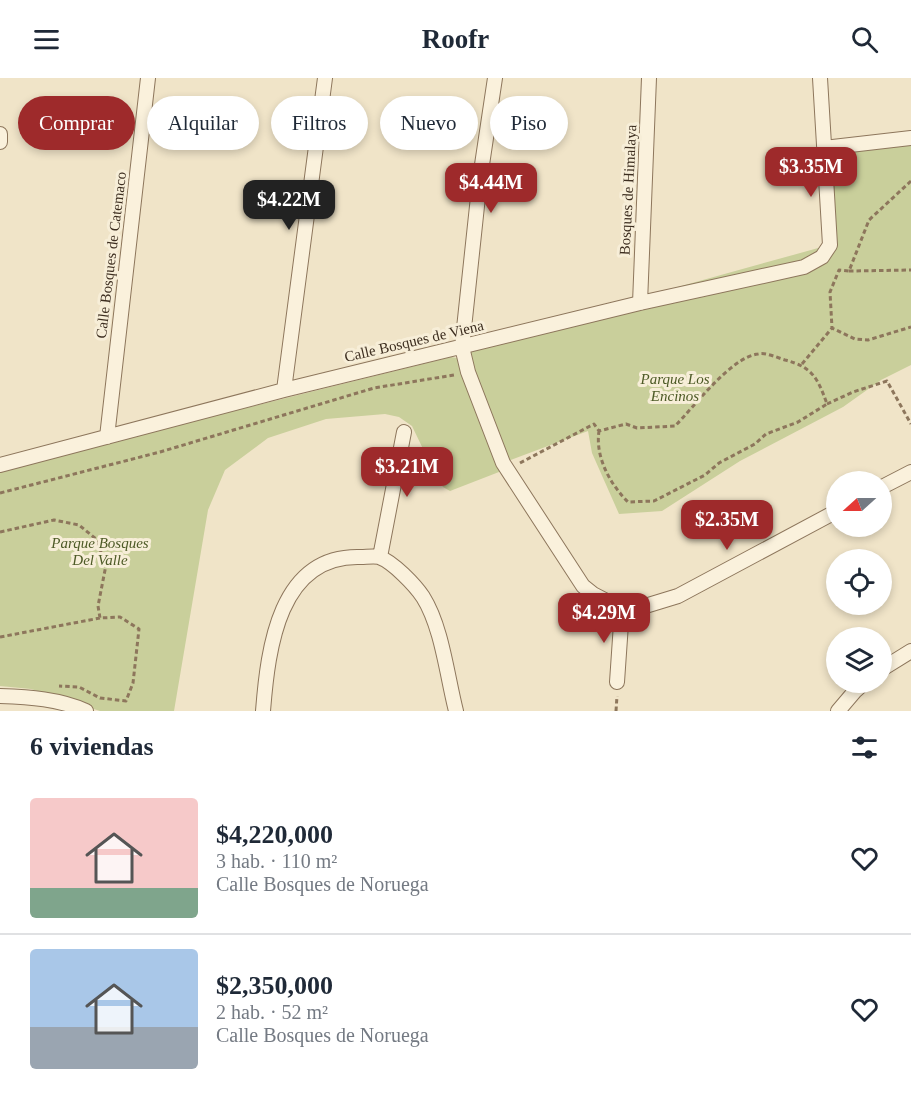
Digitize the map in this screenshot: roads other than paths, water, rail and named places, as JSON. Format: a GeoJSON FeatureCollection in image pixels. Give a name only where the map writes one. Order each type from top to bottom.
{"type":"FeatureCollection","features":[{"type":"Feature","properties":{"kind":"street","name":"Calle Bosques de Catemaco"},"geometry":{"type":"LineString","coordinates":[[107,437],[148,78]]}},
{"type":"Feature","properties":{"kind":"street"},"geometry":{"type":"LineString","coordinates":[[284,390],[325,78]]}},
{"type":"Feature","properties":{"kind":"street"},"geometry":{"type":"LineString","coordinates":[[495,78],[480,178],[462,347],[468,372],[503,463],[579,580],[593,594],[622,609],[642,607],[678,596],[826,517]]}},
{"type":"Feature","properties":{"kind":"street","name":"Bosques de Himalaya"},"geometry":{"type":"LineString","coordinates":[[640,303],[649,78]]}},
{"type":"Feature","properties":{"kind":"street"},"geometry":{"type":"LineString","coordinates":[[820,78],[824,148],[911,138]]}},
{"type":"Feature","properties":{"kind":"street"},"geometry":{"type":"LineString","coordinates":[[0,134],[0,142]]}},
{"type":"Feature","properties":{"kind":"street","name":"Calle Bosques de Viena"},"geometry":{"type":"LineString","coordinates":[[0,465],[284,390],[640,303],[804,267],[822,257],[830,245],[824,148]]}},
{"type":"Feature","properties":{"kind":"street"},"geometry":{"type":"LineString","coordinates":[[380,557],[404,432]]}},
{"type":"Feature","properties":{"kind":"street"},"geometry":{"type":"LineString","coordinates":[[892,482],[911,472]]}},
{"type":"Feature","properties":{"kind":"street"},"geometry":{"type":"LineString","coordinates":[[263,711],[276,629],[286,601],[300,580],[316,566],[350,556],[380,557],[402,573],[423,598],[435,625],[456,711]]}},
{"type":"Feature","properties":{"kind":"street"},"geometry":{"type":"LineString","coordinates":[[617,682],[622,609]]}},
{"type":"Feature","properties":{"kind":"street"},"geometry":{"type":"LineString","coordinates":[[892,663],[911,651]]}},
{"type":"Feature","properties":{"kind":"street"},"geometry":{"type":"LineString","coordinates":[[838,711],[853,693]]}},
{"type":"Feature","properties":{"kind":"street"},"geometry":{"type":"LineString","coordinates":[[0,696],[36,698],[73,705],[86,711]]}},
{"type":"Feature","properties":{"kind":"park label","name":"Parque Los Encinos"},"geometry":{"type":"Point","coordinates":[675,388]}},
{"type":"Feature","properties":{"kind":"park label","name":"Parque Bosques Del Valle"},"geometry":{"type":"Point","coordinates":[100,552]}}]}
